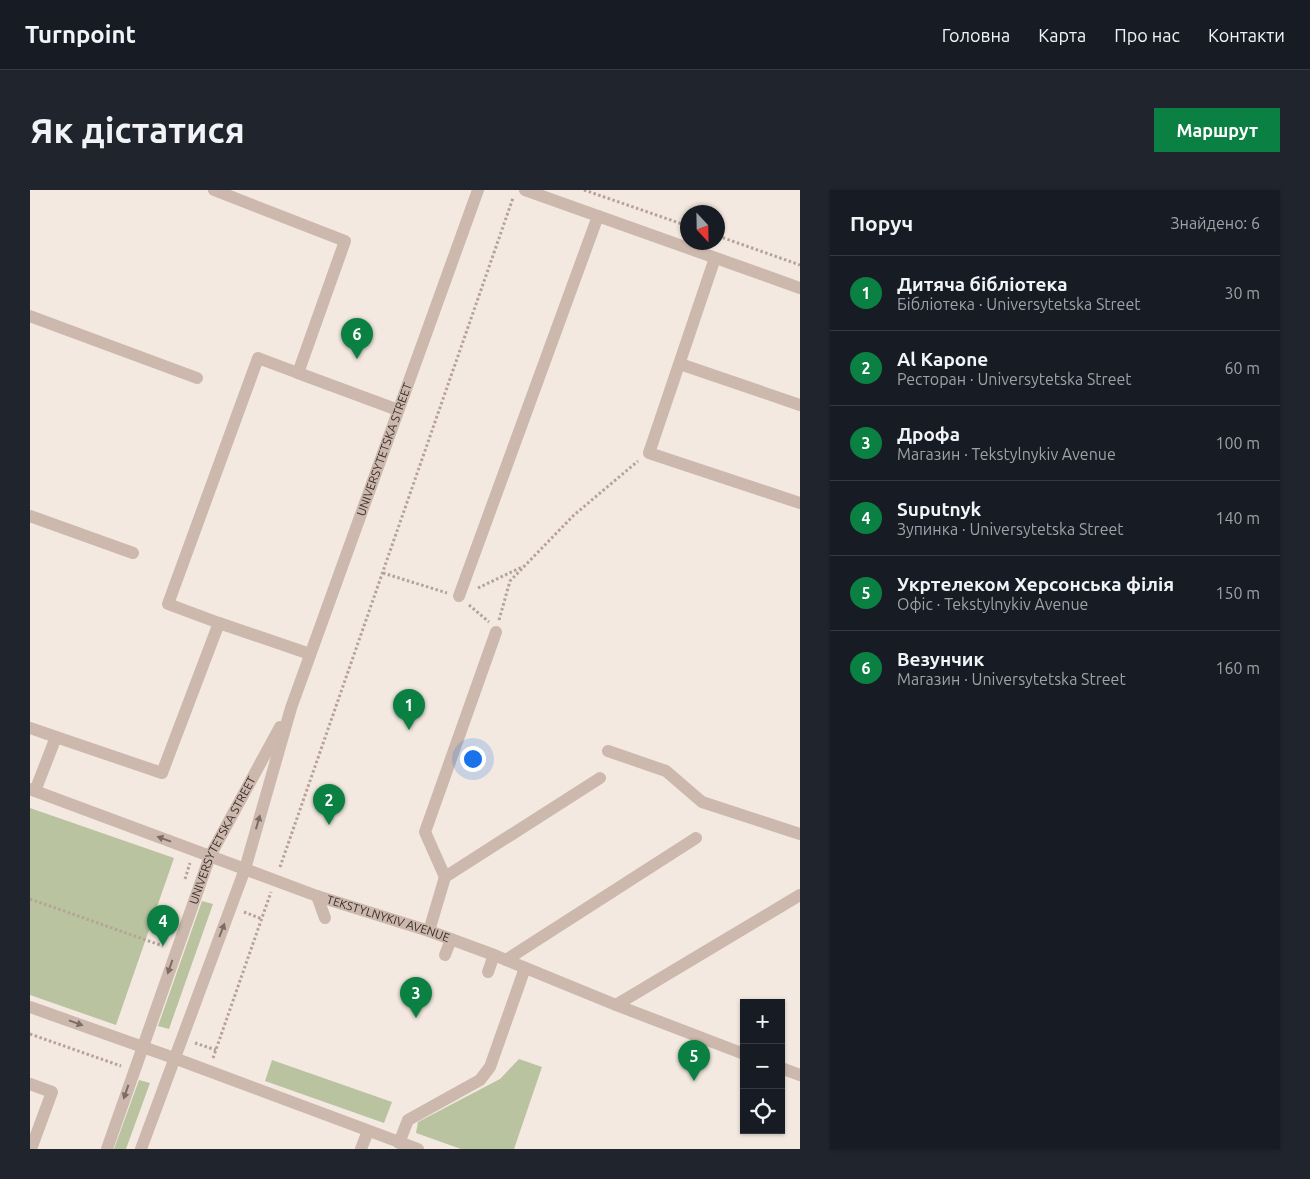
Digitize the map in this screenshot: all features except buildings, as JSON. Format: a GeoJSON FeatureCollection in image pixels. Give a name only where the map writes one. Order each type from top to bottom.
{"type":"FeatureCollection","features":[{"type":"Feature","properties":{"kind":"street"},"geometry":{"type":"LineString","coordinates":[[214,190],[345,241],[298,373]]}},
{"type":"Feature","properties":{"kind":"street","name":"UNIVERSYTETSKA STREET"},"geometry":{"type":"LineString","coordinates":[[141,1149],[245,869],[291,708],[478,190]]}},
{"type":"Feature","properties":{"kind":"street"},"geometry":{"type":"LineString","coordinates":[[525,190],[800,288]]}},
{"type":"Feature","properties":{"kind":"street"},"geometry":{"type":"LineString","coordinates":[[459,596],[598,216]]}},
{"type":"Feature","properties":{"kind":"street"},"geometry":{"type":"LineString","coordinates":[[715,258],[648,453],[800,503]]}},
{"type":"Feature","properties":{"kind":"street"},"geometry":{"type":"LineString","coordinates":[[30,316],[197,378]]}},
{"type":"Feature","properties":{"kind":"street"},"geometry":{"type":"LineString","coordinates":[[310,654],[168,604],[258,358],[398,410]]}},
{"type":"Feature","properties":{"kind":"street"},"geometry":{"type":"LineString","coordinates":[[680,364],[800,405]]}},
{"type":"Feature","properties":{"kind":"street"},"geometry":{"type":"LineString","coordinates":[[30,516],[133,552]]}},
{"type":"Feature","properties":{"kind":"street"},"geometry":{"type":"LineString","coordinates":[[30,728],[162,773],[219,623]]}},
{"type":"Feature","properties":{"kind":"street"},"geometry":{"type":"LineString","coordinates":[[429,931],[445,877],[425,832],[496,632]]}},
{"type":"Feature","properties":{"kind":"street","name":"UNIVERSYTETSKA STREET"},"geometry":{"type":"LineString","coordinates":[[107,1149],[133,1070],[210,856],[291,708]]}},
{"type":"Feature","properties":{"kind":"street"},"geometry":{"type":"LineString","coordinates":[[32,790],[56,737]]}},
{"type":"Feature","properties":{"kind":"street"},"geometry":{"type":"LineString","coordinates":[[608,751],[666,771],[702,802],[800,834]]}},
{"type":"Feature","properties":{"kind":"street"},"geometry":{"type":"LineString","coordinates":[[445,877],[600,778]]}},
{"type":"Feature","properties":{"kind":"street","name":"TEKSTYLNYKIV AVENUE"},"geometry":{"type":"LineString","coordinates":[[32,790],[318,896],[429,931],[500,957],[740,1052]]}},
{"type":"Feature","properties":{"kind":"street"},"geometry":{"type":"LineString","coordinates":[[488,972],[500,957],[696,838]]}},
{"type":"Feature","properties":{"kind":"street"},"geometry":{"type":"LineString","coordinates":[[616,1004],[800,895]]}},
{"type":"Feature","properties":{"kind":"street"},"geometry":{"type":"LineString","coordinates":[[318,896],[325,918]]}},
{"type":"Feature","properties":{"kind":"street"},"geometry":{"type":"LineString","coordinates":[[445,955],[451,939]]}},
{"type":"Feature","properties":{"kind":"street"},"geometry":{"type":"LineString","coordinates":[[399,1142],[408,1120],[480,1080],[486,1074],[525,968]]}},
{"type":"Feature","properties":{"kind":"street"},"geometry":{"type":"LineString","coordinates":[[30,1007],[174,1058],[418,1149]]}},
{"type":"Feature","properties":{"kind":"street"},"geometry":{"type":"LineString","coordinates":[[785,1069],[800,1075]]}},
{"type":"Feature","properties":{"kind":"street"},"geometry":{"type":"LineString","coordinates":[[30,1084],[52,1092],[31,1149]]}},
{"type":"Feature","properties":{"kind":"street"},"geometry":{"type":"LineString","coordinates":[[361,1149],[368,1131]]}},
{"type":"Feature","properties":{"kind":"path"},"geometry":{"type":"LineString","coordinates":[[208,1071],[516,190]]}},
{"type":"Feature","properties":{"kind":"path"},"geometry":{"type":"LineString","coordinates":[[584,190],[680,223]]}},
{"type":"Feature","properties":{"kind":"path"},"geometry":{"type":"LineString","coordinates":[[725,238],[800,265]]}},
{"type":"Feature","properties":{"kind":"path"},"geometry":{"type":"LineString","coordinates":[[496,632],[510,581],[574,515],[648,453]]}},
{"type":"Feature","properties":{"kind":"path"},"geometry":{"type":"LineString","coordinates":[[459,596],[526,565]]}},
{"type":"Feature","properties":{"kind":"path"},"geometry":{"type":"LineString","coordinates":[[383,573],[459,596],[484,617],[496,632]]}},
{"type":"Feature","properties":{"kind":"path"},"geometry":{"type":"LineString","coordinates":[[30,899],[162,946]]}},
{"type":"Feature","properties":{"kind":"path"},"geometry":{"type":"LineString","coordinates":[[30,1034],[133,1070]]}},
{"type":"Feature","properties":{"kind":"green space"},"geometry":{"type":"Polygon","coordinates":[[[30,808],[174,858],[116,1025],[30,995],[30,808]]]}},
{"type":"Feature","properties":{"kind":"green space"},"geometry":{"type":"Polygon","coordinates":[[[202,901],[213,904],[169,1029],[158,1026],[202,901]]]}},
{"type":"Feature","properties":{"kind":"green space"},"geometry":{"type":"Polygon","coordinates":[[[519,1059],[542,1067],[514,1149],[461,1149],[416,1133],[418,1122],[500,1079],[519,1059]]]}},
{"type":"Feature","properties":{"kind":"green space"},"geometry":{"type":"Polygon","coordinates":[[[272,1060],[392,1102],[384,1123],[265,1081],[272,1060]]]}},
{"type":"Feature","properties":{"kind":"green space"},"geometry":{"type":"Polygon","coordinates":[[[139,1080],[150,1083],[126,1149],[114,1149],[139,1080]]]}},
{"type":"Feature","properties":{"kind":"place","name":"Везунчик"},"geometry":{"type":"Point","coordinates":[357,359]}},
{"type":"Feature","properties":{"kind":"place","name":"Дитяча бібліотека"},"geometry":{"type":"Point","coordinates":[409,730]}},
{"type":"Feature","properties":{"kind":"place","name":"Al Kapone"},"geometry":{"type":"Point","coordinates":[329,825]}},
{"type":"Feature","properties":{"kind":"place","name":"Suputnyk"},"geometry":{"type":"Point","coordinates":[163,946]}},
{"type":"Feature","properties":{"kind":"place","name":"Дрофа"},"geometry":{"type":"Point","coordinates":[416,1018]}},
{"type":"Feature","properties":{"kind":"place","name":"Укртелеком Херсонська філія"},"geometry":{"type":"Point","coordinates":[694,1081]}}]}
